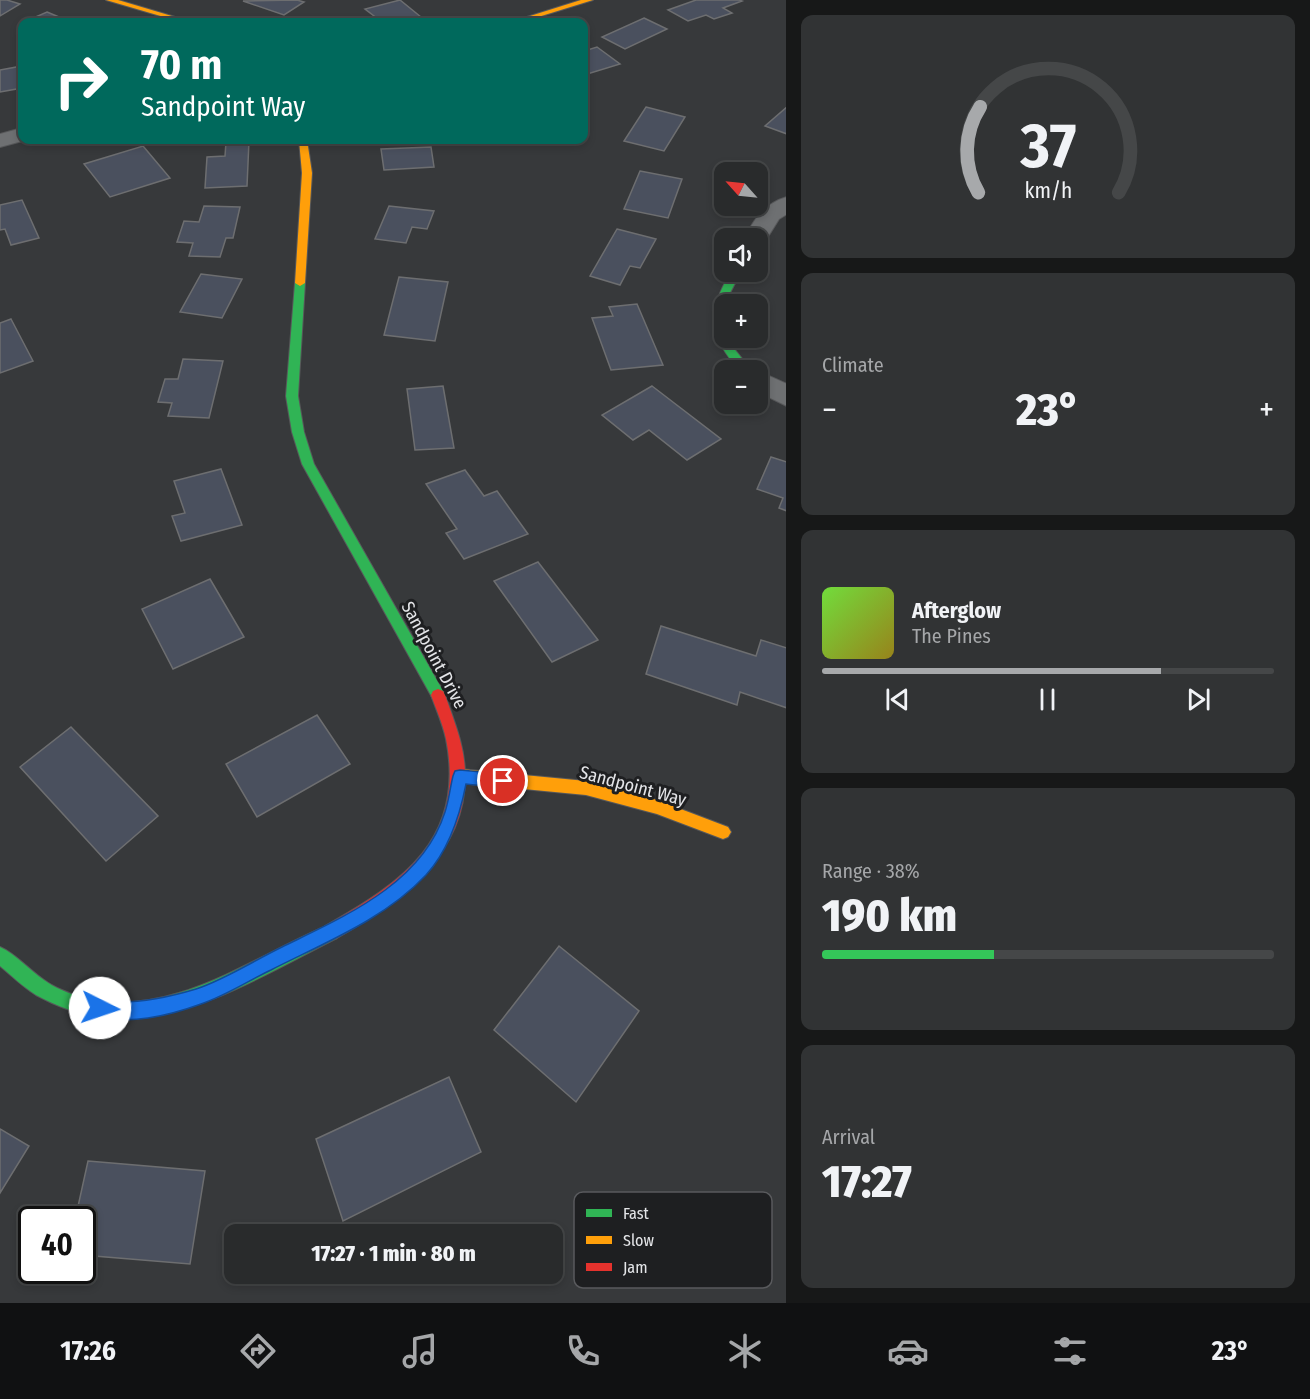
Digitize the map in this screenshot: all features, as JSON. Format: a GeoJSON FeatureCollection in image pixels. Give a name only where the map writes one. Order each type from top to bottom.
{"type":"FeatureCollection","features":[{"type":"Feature","properties":{"kind":"street"},"geometry":{"type":"LineString","coordinates":[[110,0],[174,18]]}},
{"type":"Feature","properties":{"kind":"street"},"geometry":{"type":"LineString","coordinates":[[528,18],[589,0]]}},
{"type":"Feature","properties":{"kind":"street"},"geometry":{"type":"LineString","coordinates":[[0,141],[18,135]]}},
{"type":"Feature","properties":{"kind":"street","name":"Sandpoint Drive"},"geometry":{"type":"LineString","coordinates":[[0,955],[15,973],[43,993],[80,1005],[120,1011],[156,1007],[200,996],[349,922],[388,898],[422,868],[440,842],[453,812],[460,776],[453,729],[440,699],[321,490],[308,464],[298,432],[292,396],[307,172],[304,144]]}},
{"type":"Feature","properties":{"kind":"street"},"geometry":{"type":"LineString","coordinates":[[762,228],[770,215],[786,204]]}},
{"type":"Feature","properties":{"kind":"street"},"geometry":{"type":"LineString","coordinates":[[730,282],[723,292],[718,312],[728,350],[735,360]]}},
{"type":"Feature","properties":{"kind":"street"},"geometry":{"type":"LineString","coordinates":[[768,386],[786,397]]}},
{"type":"Feature","properties":{"kind":"street","name":"Sandpoint Way"},"geometry":{"type":"LineString","coordinates":[[460,776],[586,788],[657,807],[723,832]]}},
{"type":"Feature","properties":{"kind":"building"},"geometry":{"type":"Polygon","coordinates":[[[0,0],[7,0],[20,4],[0,16],[0,0]]]}},
{"type":"Feature","properties":{"kind":"building"},"geometry":{"type":"Polygon","coordinates":[[[297,0],[304,2],[284,15],[243,1],[297,0]]]}},
{"type":"Feature","properties":{"kind":"building"},"geometry":{"type":"Polygon","coordinates":[[[400,0],[421,17],[377,18],[365,9],[400,0]]]}},
{"type":"Feature","properties":{"kind":"building"},"geometry":{"type":"Polygon","coordinates":[[[696,0],[742,1],[723,8],[732,13],[714,19],[706,15],[688,21],[668,10],[696,0]]]}},
{"type":"Feature","properties":{"kind":"building"},"geometry":{"type":"Polygon","coordinates":[[[47,12],[61,18],[33,18],[47,12]]]}},
{"type":"Feature","properties":{"kind":"building"},"geometry":{"type":"Polygon","coordinates":[[[644,18],[667,29],[625,49],[602,37],[644,18]]]}},
{"type":"Feature","properties":{"kind":"building"},"geometry":{"type":"Polygon","coordinates":[[[597,47],[620,64],[588,74],[588,50],[597,47]]]}},
{"type":"Feature","properties":{"kind":"building"},"geometry":{"type":"Polygon","coordinates":[[[18,67],[18,89],[0,92],[0,70],[18,67]]]}},
{"type":"Feature","properties":{"kind":"building"},"geometry":{"type":"Polygon","coordinates":[[[646,107],[685,117],[664,151],[624,141],[646,107]]]}},
{"type":"Feature","properties":{"kind":"building"},"geometry":{"type":"Polygon","coordinates":[[[786,108],[786,134],[765,126],[786,108]]]}},
{"type":"Feature","properties":{"kind":"building"},"geometry":{"type":"Polygon","coordinates":[[[226,144],[249,144],[247,186],[205,188],[207,157],[225,156],[226,144]]]}},
{"type":"Feature","properties":{"kind":"building"},"geometry":{"type":"Polygon","coordinates":[[[143,146],[170,178],[110,197],[84,164],[143,146]]]}},
{"type":"Feature","properties":{"kind":"building"},"geometry":{"type":"Polygon","coordinates":[[[431,147],[434,167],[384,170],[381,149],[431,147]]]}},
{"type":"Feature","properties":{"kind":"building"},"geometry":{"type":"Polygon","coordinates":[[[640,171],[682,179],[668,218],[624,209],[640,171]]]}},
{"type":"Feature","properties":{"kind":"building"},"geometry":{"type":"Polygon","coordinates":[[[22,200],[39,238],[11,245],[5,229],[0,230],[0,205],[22,200]]]}},
{"type":"Feature","properties":{"kind":"building"},"geometry":{"type":"Polygon","coordinates":[[[204,206],[240,207],[233,238],[226,238],[220,257],[189,256],[193,243],[177,242],[184,221],[199,222],[204,206]]]}},
{"type":"Feature","properties":{"kind":"building"},"geometry":{"type":"Polygon","coordinates":[[[389,206],[434,211],[427,229],[412,227],[406,243],[375,239],[389,206]]]}},
{"type":"Feature","properties":{"kind":"building"},"geometry":{"type":"Polygon","coordinates":[[[617,229],[656,239],[640,268],[630,266],[620,285],[590,276],[617,229]]]}},
{"type":"Feature","properties":{"kind":"building"},"geometry":{"type":"Polygon","coordinates":[[[201,274],[242,279],[222,318],[180,312],[201,274]]]}},
{"type":"Feature","properties":{"kind":"building"},"geometry":{"type":"Polygon","coordinates":[[[399,277],[448,282],[435,341],[384,335],[399,277]]]}},
{"type":"Feature","properties":{"kind":"building"},"geometry":{"type":"Polygon","coordinates":[[[637,304],[663,365],[611,370],[592,318],[613,316],[609,307],[637,304]]]}},
{"type":"Feature","properties":{"kind":"building"},"geometry":{"type":"Polygon","coordinates":[[[11,319],[33,361],[0,373],[0,323],[11,319]]]}},
{"type":"Feature","properties":{"kind":"building"},"geometry":{"type":"Polygon","coordinates":[[[183,359],[223,361],[209,418],[168,416],[172,403],[158,402],[165,379],[178,379],[183,359]]]}},
{"type":"Feature","properties":{"kind":"building"},"geometry":{"type":"Polygon","coordinates":[[[443,386],[454,448],[415,450],[407,389],[443,386]]]}},
{"type":"Feature","properties":{"kind":"building"},"geometry":{"type":"Polygon","coordinates":[[[652,386],[721,439],[687,460],[649,430],[633,440],[602,415],[652,386]]]}},
{"type":"Feature","properties":{"kind":"building"},"geometry":{"type":"Polygon","coordinates":[[[771,457],[786,462],[786,511],[779,508],[783,498],[757,489],[771,457]]]}},
{"type":"Feature","properties":{"kind":"building"},"geometry":{"type":"Polygon","coordinates":[[[221,469],[242,525],[181,541],[172,516],[185,513],[174,481],[221,469]]]}},
{"type":"Feature","properties":{"kind":"building"},"geometry":{"type":"Polygon","coordinates":[[[465,470],[484,496],[497,491],[528,534],[464,559],[446,533],[457,529],[426,484],[465,470]]]}},
{"type":"Feature","properties":{"kind":"building"},"geometry":{"type":"Polygon","coordinates":[[[538,562],[598,640],[552,662],[494,581],[538,562]]]}},
{"type":"Feature","properties":{"kind":"building"},"geometry":{"type":"Polygon","coordinates":[[[210,579],[244,637],[173,669],[142,609],[210,579]]]}},
{"type":"Feature","properties":{"kind":"building"},"geometry":{"type":"Polygon","coordinates":[[[661,626],[756,656],[761,640],[786,648],[786,708],[740,692],[737,705],[646,674],[661,626]]]}},
{"type":"Feature","properties":{"kind":"building"},"geometry":{"type":"Polygon","coordinates":[[[317,715],[350,764],[257,817],[226,764],[317,715]]]}},
{"type":"Feature","properties":{"kind":"building"},"geometry":{"type":"Polygon","coordinates":[[[71,727],[158,816],[106,861],[20,767],[71,727]]]}},
{"type":"Feature","properties":{"kind":"building"},"geometry":{"type":"Polygon","coordinates":[[[559,946],[639,1011],[576,1102],[494,1030],[559,946]]]}},
{"type":"Feature","properties":{"kind":"building"},"geometry":{"type":"Polygon","coordinates":[[[449,1077],[481,1152],[343,1221],[316,1139],[449,1077]]]}},
{"type":"Feature","properties":{"kind":"building"},"geometry":{"type":"Polygon","coordinates":[[[0,1129],[29,1146],[0,1193],[0,1129]]]}},
{"type":"Feature","properties":{"kind":"building"},"geometry":{"type":"Polygon","coordinates":[[[88,1161],[205,1171],[190,1264],[96,1256],[96,1206],[78,1206],[88,1161]]]}},
{"type":"Feature","properties":{"kind":"traffic: fast"},"geometry":{"type":"LineString","coordinates":[[730,282],[722,299],[719,323],[721,335],[737,360]]}},
{"type":"Feature","properties":{"kind":"traffic: fast"},"geometry":{"type":"LineString","coordinates":[[300,283],[292,396],[298,432],[308,464],[438,695]]}},
{"type":"Feature","properties":{"kind":"traffic: fast"},"geometry":{"type":"LineString","coordinates":[[0,955],[40,988],[81,1006],[123,1011],[164,1005],[206,992],[248,974],[331,932]]}},
{"type":"Feature","properties":{"kind":"traffic: slow"},"geometry":{"type":"LineString","coordinates":[[110,0],[174,18]]}},
{"type":"Feature","properties":{"kind":"traffic: slow"},"geometry":{"type":"LineString","coordinates":[[528,18],[589,0]]}},
{"type":"Feature","properties":{"kind":"traffic: slow"},"geometry":{"type":"LineString","coordinates":[[300,283],[307,173],[303,144]]}},
{"type":"Feature","properties":{"kind":"traffic: slow"},"geometry":{"type":"LineString","coordinates":[[460,776],[586,788],[657,807],[723,832]]}},
{"type":"Feature","properties":{"kind":"traffic: jam"},"geometry":{"type":"LineString","coordinates":[[331,932],[398,889],[424,864],[443,838],[454,808],[458,774],[453,737],[438,695]]}},
{"type":"Feature","properties":{"kind":"route"},"geometry":{"type":"LineString","coordinates":[[100,1008],[120,1011],[156,1007],[200,996],[349,922],[388,898],[422,868],[440,842],[453,812],[460,776],[503,781]]}}]}
